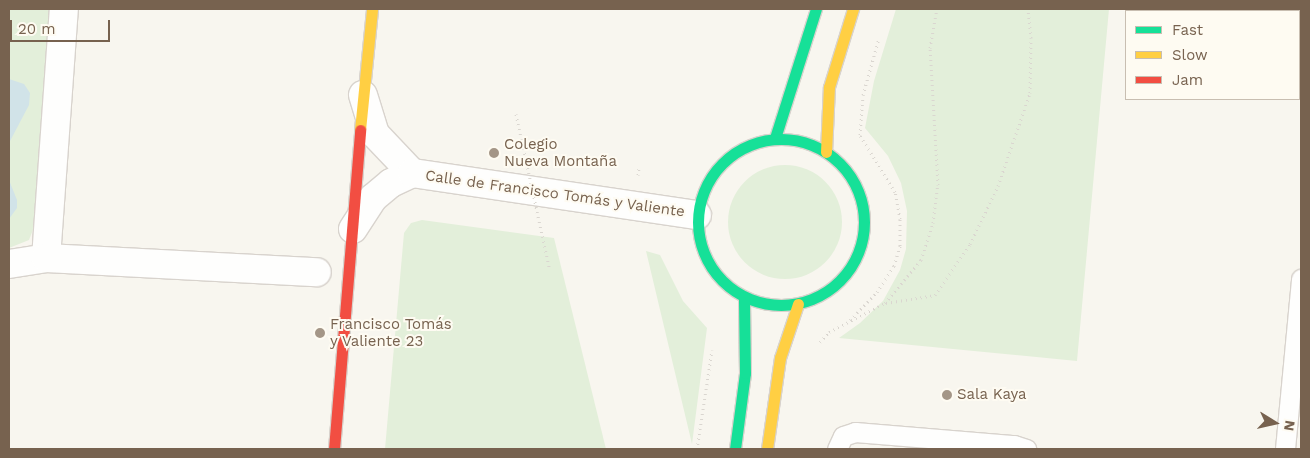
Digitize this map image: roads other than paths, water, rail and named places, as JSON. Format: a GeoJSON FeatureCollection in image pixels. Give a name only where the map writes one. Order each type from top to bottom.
{"type":"FeatureCollection","features":[{"type":"Feature","properties":{"kind":"main road","name":"Calle de Francisco Tomás y Valiente"},"geometry":{"type":"LineString","coordinates":[[334,449],[363,95],[372,9]]}},
{"type":"Feature","properties":{"kind":"main road"},"geometry":{"type":"LineString","coordinates":[[775,138],[816,9]]}},
{"type":"Feature","properties":{"kind":"main road"},"geometry":{"type":"LineString","coordinates":[[826,152],[829,87],[853,9]]}},
{"type":"Feature","properties":{"kind":"main road"},"geometry":{"type":"LineString","coordinates":[[775,138],[802,140],[826,152],[847,171],[860,196],[864,223],[859,251],[845,275],[824,293],[798,304],[770,305],[744,297],[718,277],[702,248],[698,215],[705,186],[722,162],[746,145],[775,138]]}},
{"type":"Feature","properties":{"kind":"main road"},"geometry":{"type":"LineString","coordinates":[[735,449],[745,373],[744,297]]}},
{"type":"Feature","properties":{"kind":"main road"},"geometry":{"type":"LineString","coordinates":[[768,449],[780,358],[798,304]]}},
{"type":"Feature","properties":{"kind":"street"},"geometry":{"type":"LineString","coordinates":[[46,258],[64,9]]}},
{"type":"Feature","properties":{"kind":"street","name":"Calle de Francisco Tomás y Valiente"},"geometry":{"type":"LineString","coordinates":[[363,95],[375,134],[412,173]]}},
{"type":"Feature","properties":{"kind":"street","name":"Calle de Francisco Tomás y Valiente"},"geometry":{"type":"LineString","coordinates":[[353,229],[373,198],[391,183],[412,173],[698,215]]}},
{"type":"Feature","properties":{"kind":"street"},"geometry":{"type":"LineString","coordinates":[[9,264],[46,258],[317,272]]}},
{"type":"Feature","properties":{"kind":"lane"},"geometry":{"type":"LineString","coordinates":[[1285,449],[1301,279]]}},
{"type":"Feature","properties":{"kind":"lane"},"geometry":{"type":"LineString","coordinates":[[837,449],[843,436],[855,432],[1014,444],[1026,449]]}},
{"type":"Feature","properties":{"kind":"place","name":"Colegio Nueva Montaña"},"geometry":{"type":"Point","coordinates":[494,153]}},
{"type":"Feature","properties":{"kind":"place","name":"Francisco Tomás y Valiente 23"},"geometry":{"type":"Point","coordinates":[320,333]}},
{"type":"Feature","properties":{"kind":"place","name":"Sala Kaya"},"geometry":{"type":"Point","coordinates":[947,395]}}]}
